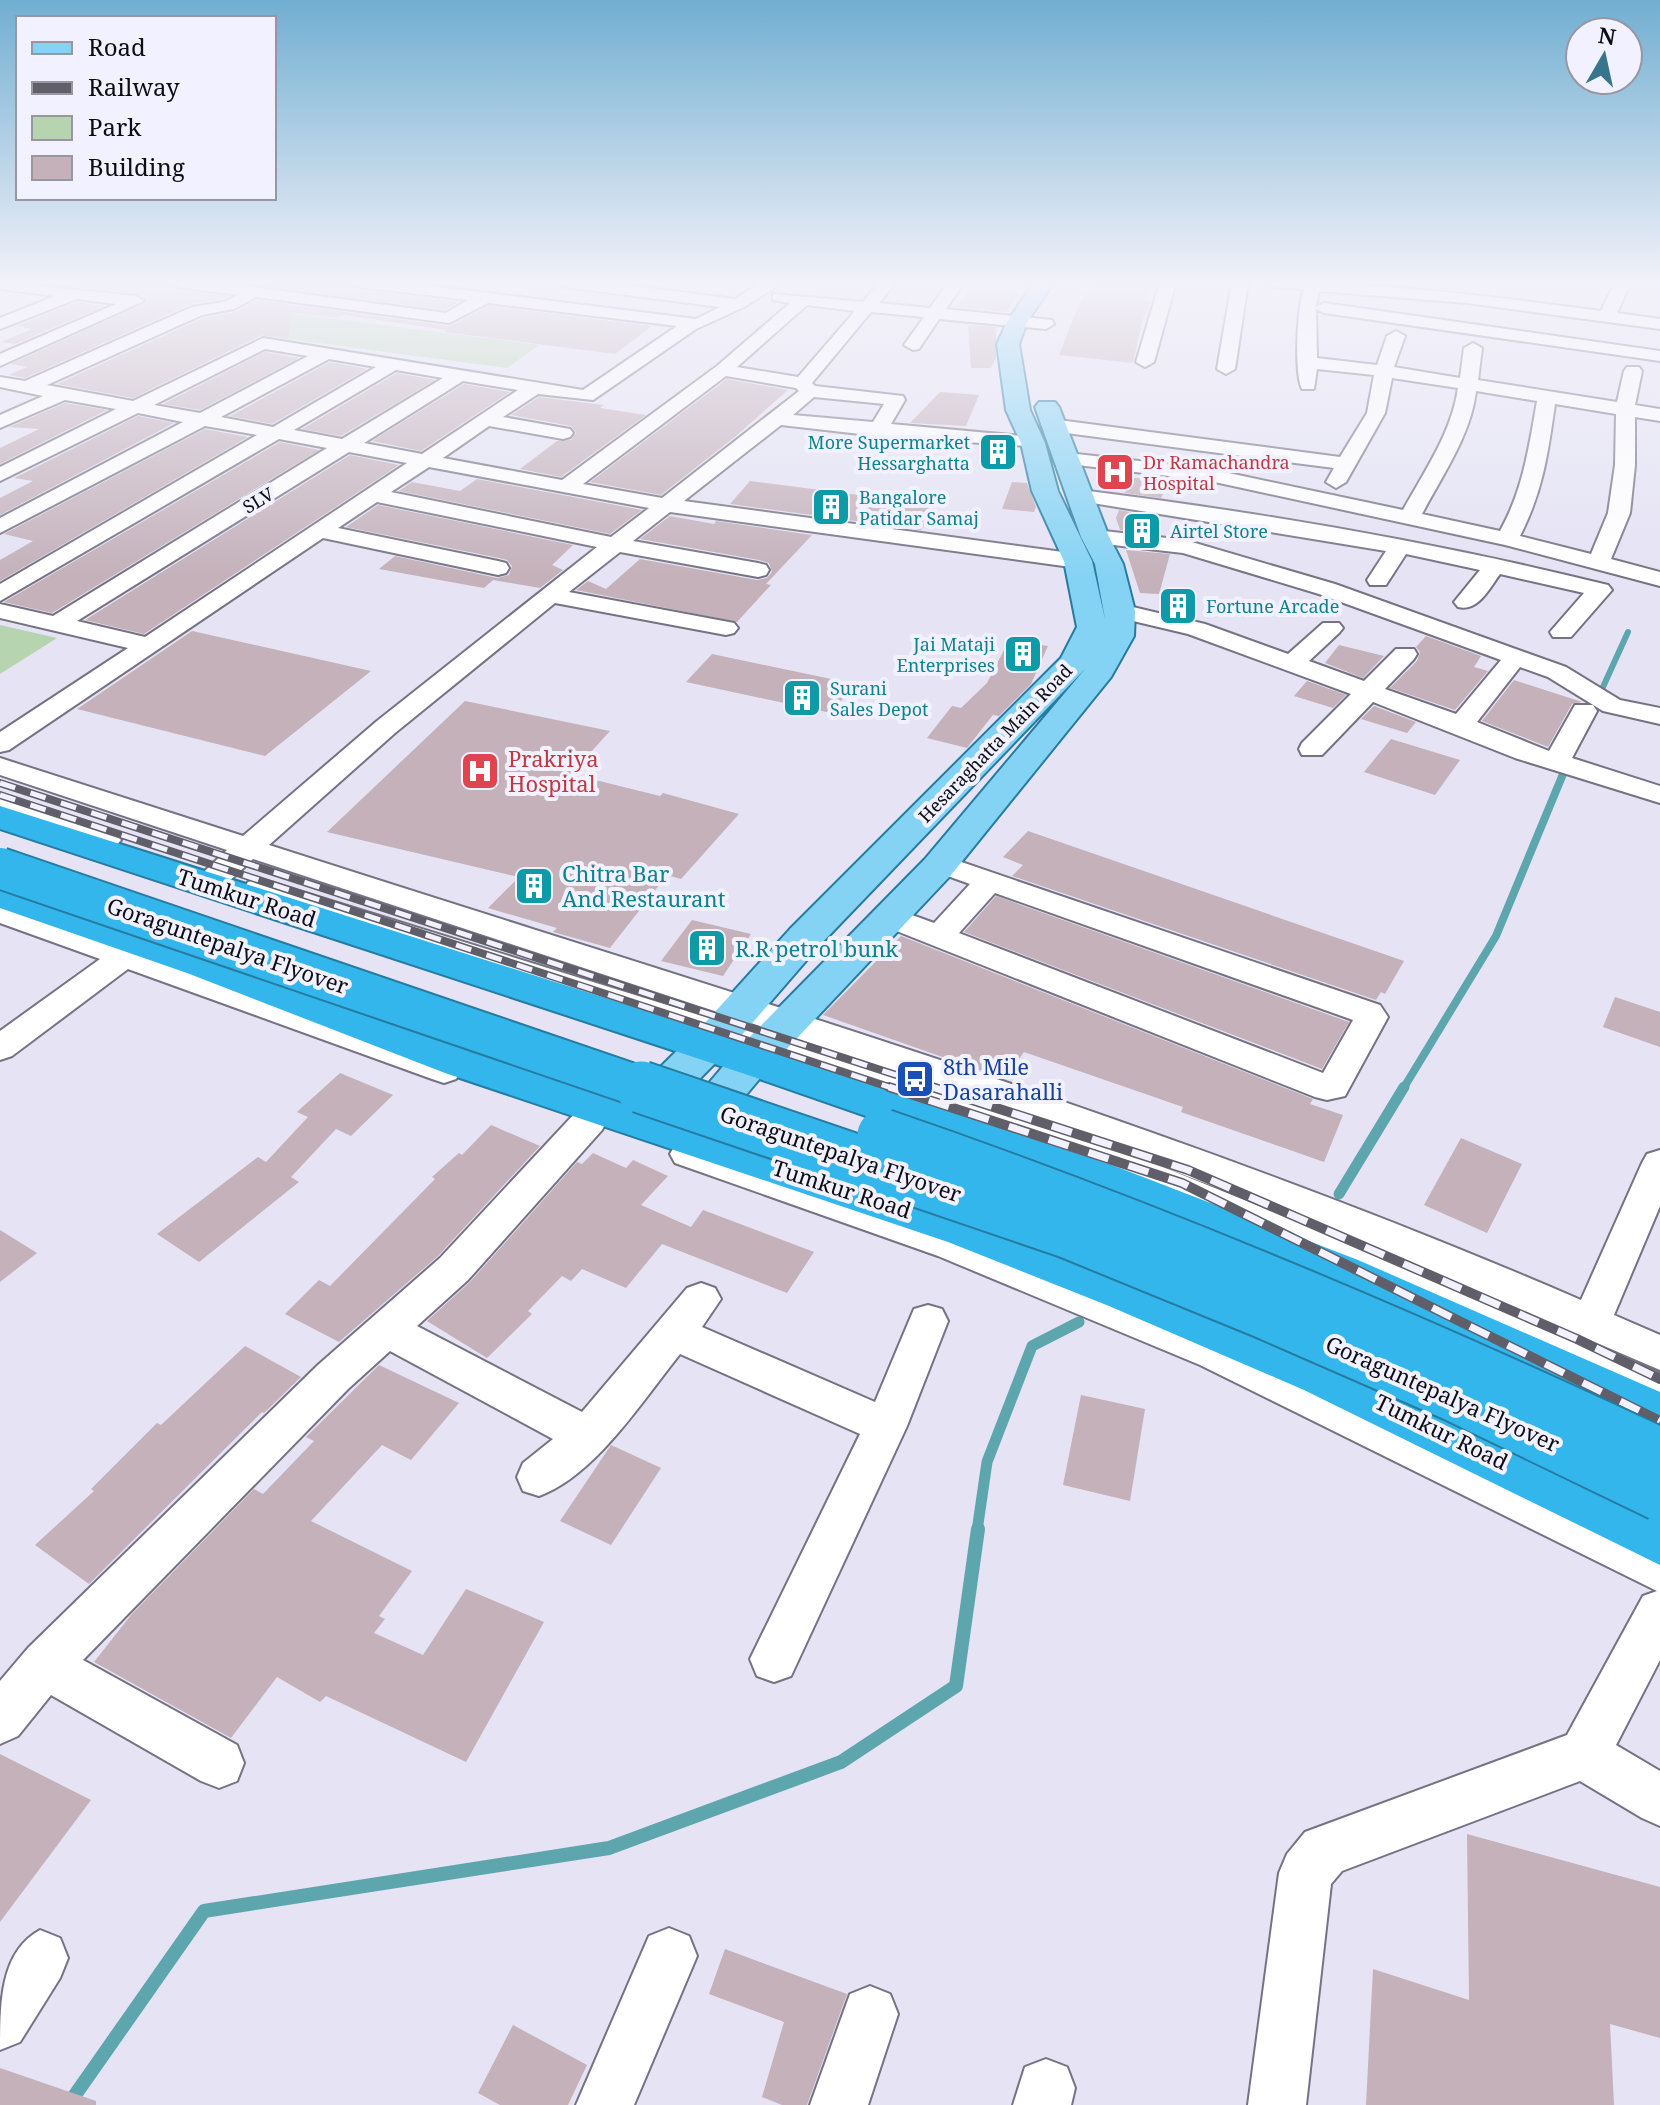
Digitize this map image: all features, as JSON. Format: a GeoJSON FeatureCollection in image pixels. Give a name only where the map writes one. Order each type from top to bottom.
{"type":"FeatureCollection","features":[{"type":"Feature","properties":{"kind":"highway","name":"Tumkur Road"},"geometry":{"type":"LineString","coordinates":[[0,817],[746,1037],[1016,1148],[1260,1241],[1491,1338],[1660,1417]]}},
{"type":"Feature","properties":{"kind":"highway","name":"Goraguntepalya Flyover"},"geometry":{"type":"LineString","coordinates":[[0,843],[1043,1190],[1368,1319],[1660,1454]]}},
{"type":"Feature","properties":{"kind":"highway","name":"Goraguntepalya Flyover"},"geometry":{"type":"LineString","coordinates":[[0,868],[1067,1232],[1265,1313],[1455,1396],[1660,1495]]}},
{"type":"Feature","properties":{"kind":"highway","name":"Tumkur Road"},"geometry":{"type":"LineString","coordinates":[[0,895],[202,964],[615,1124],[965,1229],[1127,1292],[1323,1374],[1660,1538]]}},
{"type":"Feature","properties":{"kind":"main road","name":"Hesaraghatta Main Road"},"geometry":{"type":"LineString","coordinates":[[615,1124],[746,1037],[890,917],[941,864],[1100,670],[1119,636],[1120,611],[1109,564],[1086,549],[1045,491],[1037,380]]}},
{"type":"Feature","properties":{"kind":"main road","name":"Hesaraghatta Main Road"},"geometry":{"type":"LineString","coordinates":[[680,1144],[804,938],[1074,662],[1092,627],[1081,496],[1068,459],[1042,434]]}},
{"type":"Feature","properties":{"kind":"street"},"geometry":{"type":"LineString","coordinates":[[0,399],[43,380]]}},
{"type":"Feature","properties":{"kind":"street"},"geometry":{"type":"LineString","coordinates":[[0,422],[90,380]]}},
{"type":"Feature","properties":{"kind":"street"},"geometry":{"type":"LineString","coordinates":[[0,475],[190,380]]}},
{"type":"Feature","properties":{"kind":"street"},"geometry":{"type":"LineString","coordinates":[[0,527],[276,380]]}},
{"type":"Feature","properties":{"kind":"street"},"geometry":{"type":"LineString","coordinates":[[0,594],[366,380]]}},
{"type":"Feature","properties":{"kind":"street","name":"SLV"},"geometry":{"type":"LineString","coordinates":[[56,624],[452,380]]}},
{"type":"Feature","properties":{"kind":"street"},"geometry":{"type":"LineString","coordinates":[[485,380],[618,401]]}},
{"type":"Feature","properties":{"kind":"street"},"geometry":{"type":"LineString","coordinates":[[586,396],[609,380]]}},
{"type":"Feature","properties":{"kind":"street"},"geometry":{"type":"LineString","coordinates":[[567,486],[709,380]]}},
{"type":"Feature","properties":{"kind":"street"},"geometry":{"type":"LineString","coordinates":[[773,380],[896,400],[878,430]]}},
{"type":"Feature","properties":{"kind":"street"},"geometry":{"type":"LineString","coordinates":[[0,804],[212,880],[386,727],[613,544],[777,419],[811,380]]}},
{"type":"Feature","properties":{"kind":"street"},"geometry":{"type":"LineString","coordinates":[[1308,380],[1308,385]]}},
{"type":"Feature","properties":{"kind":"street"},"geometry":{"type":"LineString","coordinates":[[1326,499],[1376,413],[1382,380]]}},
{"type":"Feature","properties":{"kind":"street"},"geometry":{"type":"LineString","coordinates":[[1447,380],[1543,392],[1660,415]]}},
{"type":"Feature","properties":{"kind":"street"},"geometry":{"type":"LineString","coordinates":[[1598,563],[1619,513],[1625,465],[1625,409],[1631,380]]}},
{"type":"Feature","properties":{"kind":"street"},"geometry":{"type":"LineString","coordinates":[[0,382],[666,505],[1086,549],[1185,547],[1327,589],[1557,672],[1612,706],[1660,716]]}},
{"type":"Feature","properties":{"kind":"street"},"geometry":{"type":"LineString","coordinates":[[1409,518],[1449,445],[1465,407],[1466,383]]}},
{"type":"Feature","properties":{"kind":"street"},"geometry":{"type":"LineString","coordinates":[[0,744],[534,388]]}},
{"type":"Feature","properties":{"kind":"street"},"geometry":{"type":"LineString","coordinates":[[1507,539],[1526,504],[1536,467],[1543,392]]}},
{"type":"Feature","properties":{"kind":"street"},"geometry":{"type":"LineString","coordinates":[[777,419],[878,430],[1042,434],[1347,464]]}},
{"type":"Feature","properties":{"kind":"street"},"geometry":{"type":"LineString","coordinates":[[485,420],[563,433]]}},
{"type":"Feature","properties":{"kind":"street"},"geometry":{"type":"LineString","coordinates":[[1068,459],[1210,475],[1507,539],[1660,579]]}},
{"type":"Feature","properties":{"kind":"street"},"geometry":{"type":"LineString","coordinates":[[373,495],[758,570]]}},
{"type":"Feature","properties":{"kind":"street"},"geometry":{"type":"LineString","coordinates":[[1081,496],[1166,507],[1400,547],[1496,565],[1600,590],[1562,632]]}},
{"type":"Feature","properties":{"kind":"street"},"geometry":{"type":"LineString","coordinates":[[319,531],[498,568]]}},
{"type":"Feature","properties":{"kind":"street"},"geometry":{"type":"LineString","coordinates":[[1378,580],[1400,547]]}},
{"type":"Feature","properties":{"kind":"street"},"geometry":{"type":"LineString","coordinates":[[1466,602],[1496,565]]}},
{"type":"Feature","properties":{"kind":"street"},"geometry":{"type":"LineString","coordinates":[[550,595],[726,628]]}},
{"type":"Feature","properties":{"kind":"street"},"geometry":{"type":"LineString","coordinates":[[0,611],[149,645]]}},
{"type":"Feature","properties":{"kind":"street"},"geometry":{"type":"LineString","coordinates":[[1120,611],[1196,629],[1556,762],[1660,795]]}},
{"type":"Feature","properties":{"kind":"street"},"geometry":{"type":"LineString","coordinates":[[1292,664],[1331,628]]}},
{"type":"Feature","properties":{"kind":"street"},"geometry":{"type":"LineString","coordinates":[[1312,749],[1405,654]]}},
{"type":"Feature","properties":{"kind":"street"},"geometry":{"type":"LineString","coordinates":[[1461,725],[1508,666]]}},
{"type":"Feature","properties":{"kind":"street"},"geometry":{"type":"LineString","coordinates":[[1556,762],[1584,711]]}},
{"type":"Feature","properties":{"kind":"street"},"geometry":{"type":"LineString","coordinates":[[0,766],[249,847],[746,1037],[1119,1164],[1549,1341],[1660,1394]]}},
{"type":"Feature","properties":{"kind":"street"},"geometry":{"type":"LineString","coordinates":[[890,917],[1327,1088],[1333,1087],[1371,1017],[1353,1008],[941,864]]}},
{"type":"Feature","properties":{"kind":"street"},"geometry":{"type":"LineString","coordinates":[[939,936],[990,880]]}},
{"type":"Feature","properties":{"kind":"street"},"geometry":{"type":"LineString","coordinates":[[0,912],[615,1124],[322,1388],[15,1693],[219,1763]]}},
{"type":"Feature","properties":{"kind":"street"},"geometry":{"type":"LineString","coordinates":[[0,1048],[124,957]]}},
{"type":"Feature","properties":{"kind":"street"},"geometry":{"type":"LineString","coordinates":[[746,1037],[1257,1187],[1660,1353]]}},
{"type":"Feature","properties":{"kind":"street"},"geometry":{"type":"LineString","coordinates":[[680,1144],[952,1245],[1215,1353],[1660,1571]]}},
{"type":"Feature","properties":{"kind":"street"},"geometry":{"type":"LineString","coordinates":[[1591,1322],[1658,1172]]}},
{"type":"Feature","properties":{"kind":"street"},"geometry":{"type":"LineString","coordinates":[[539,1477],[588,1436],[701,1299]]}},
{"type":"Feature","properties":{"kind":"street"},"geometry":{"type":"LineString","coordinates":[[774,1659],[886,1426],[928,1321]]}},
{"type":"Feature","properties":{"kind":"street"},"geometry":{"type":"LineString","coordinates":[[386,1329],[588,1436]]}},
{"type":"Feature","properties":{"kind":"street"},"geometry":{"type":"LineString","coordinates":[[674,1333],[886,1426]]}},
{"type":"Feature","properties":{"kind":"street"},"geometry":{"type":"LineString","coordinates":[[1277,2105],[1306,1873],[1313,1861],[1324,1851],[1584,1754],[1660,1612]]}},
{"type":"Feature","properties":{"kind":"street"},"geometry":{"type":"LineString","coordinates":[[1584,1754],[1660,1800]]}},
{"type":"Feature","properties":{"kind":"street"},"geometry":{"type":"LineString","coordinates":[[605,2105],[669,1956]]}},
{"type":"Feature","properties":{"kind":"street"},"geometry":{"type":"LineString","coordinates":[[0,2022],[40,1958]]}},
{"type":"Feature","properties":{"kind":"street"},"geometry":{"type":"LineString","coordinates":[[839,2105],[870,2014]]}},
{"type":"Feature","properties":{"kind":"green space"},"geometry":{"type":"Polygon","coordinates":[[[0,625],[57,638],[0,674],[0,625]]]}},
{"type":"Feature","properties":{"kind":"building"},"geometry":{"type":"Polygon","coordinates":[[[65,380],[169,380],[133,398],[57,384],[65,380]]]}},
{"type":"Feature","properties":{"kind":"building"},"geometry":{"type":"Polygon","coordinates":[[[210,380],[257,380],[200,410],[163,404],[210,380]]]}},
{"type":"Feature","properties":{"kind":"building"},"geometry":{"type":"Polygon","coordinates":[[[296,380],[348,380],[272,424],[230,416],[296,380]]]}},
{"type":"Feature","properties":{"kind":"building"},"geometry":{"type":"Polygon","coordinates":[[[385,380],[435,380],[341,436],[302,429],[385,380]]]}},
{"type":"Feature","properties":{"kind":"building"},"geometry":{"type":"Polygon","coordinates":[[[725,380],[788,390],[661,495],[590,482],[725,380]]]}},
{"type":"Feature","properties":{"kind":"building"},"geometry":{"type":"Polygon","coordinates":[[[464,384],[510,392],[421,451],[372,441],[464,384]]]}},
{"type":"Feature","properties":{"kind":"building"},"geometry":{"type":"Polygon","coordinates":[[[940,392],[979,395],[966,426],[910,423],[940,392]]]}},
{"type":"Feature","properties":{"kind":"building"},"geometry":{"type":"Polygon","coordinates":[[[539,397],[604,405],[600,408],[646,415],[561,477],[520,469],[557,441],[571,440],[576,433],[571,426],[511,415],[539,397]]]}},
{"type":"Feature","properties":{"kind":"building"},"geometry":{"type":"Polygon","coordinates":[[[65,403],[107,410],[0,464],[0,448],[39,429],[9,427],[65,403]]]}},
{"type":"Feature","properties":{"kind":"building"},"geometry":{"type":"Polygon","coordinates":[[[138,416],[174,423],[0,515],[0,498],[33,481],[14,478],[138,416]]]}},
{"type":"Feature","properties":{"kind":"building"},"geometry":{"type":"Polygon","coordinates":[[[205,429],[248,437],[0,581],[0,560],[33,541],[4,534],[205,429]]]}},
{"type":"Feature","properties":{"kind":"building"},"geometry":{"type":"Polygon","coordinates":[[[280,442],[319,450],[52,613],[4,602],[280,442]]]}},
{"type":"Feature","properties":{"kind":"building"},"geometry":{"type":"Polygon","coordinates":[[[350,455],[399,465],[144,634],[85,620],[350,455]]]}},
{"type":"Feature","properties":{"kind":"building"},"geometry":{"type":"Polygon","coordinates":[[[1130,478],[1171,479],[1161,498],[1125,493],[1130,478]]]}},
{"type":"Feature","properties":{"kind":"building"},"geometry":{"type":"Polygon","coordinates":[[[477,479],[642,510],[610,534],[399,491],[412,482],[460,491],[477,479]]]}},
{"type":"Feature","properties":{"kind":"building","name":"Bangalore Patidar Samaj"},"geometry":{"type":"Polygon","coordinates":[[[750,481],[937,505],[921,530],[730,504],[750,481]]]}},
{"type":"Feature","properties":{"kind":"building"},"geometry":{"type":"Polygon","coordinates":[[[1012,482],[1027,483],[1036,507],[1034,512],[1002,509],[1012,482]]]}},
{"type":"Feature","properties":{"kind":"building"},"geometry":{"type":"Polygon","coordinates":[[[378,505],[573,545],[552,565],[563,570],[540,588],[493,580],[484,588],[379,569],[395,556],[497,578],[509,575],[512,566],[507,560],[499,558],[346,527],[378,505]]]}},
{"type":"Feature","properties":{"kind":"building"},"geometry":{"type":"Polygon","coordinates":[[[1119,510],[1151,516],[1146,524],[1161,528],[1156,534],[1120,530],[1116,518],[1119,510]]]}},
{"type":"Feature","properties":{"kind":"building"},"geometry":{"type":"Polygon","coordinates":[[[670,516],[812,535],[766,584],[771,585],[737,622],[576,590],[588,581],[606,589],[640,559],[757,580],[767,578],[772,572],[769,563],[759,560],[640,539],[670,516]]]}},
{"type":"Feature","properties":{"kind":"building"},"geometry":{"type":"Polygon","coordinates":[[[1126,550],[1170,554],[1159,594],[1140,593],[1126,550]]]}},
{"type":"Feature","properties":{"kind":"building"},"geometry":{"type":"Polygon","coordinates":[[[192,631],[371,671],[265,756],[77,709],[192,631]]]}},
{"type":"Feature","properties":{"kind":"building"},"geometry":{"type":"Polygon","coordinates":[[[1426,636],[1481,656],[1474,667],[1488,671],[1455,710],[1390,688],[1417,661],[1420,652],[1416,647],[1426,636]]]}},
{"type":"Feature","properties":{"kind":"building"},"geometry":{"type":"Polygon","coordinates":[[[1009,640],[1048,646],[1031,684],[999,716],[993,715],[967,748],[927,738],[952,706],[961,708],[987,683],[1009,640]]]}},
{"type":"Feature","properties":{"kind":"building"},"geometry":{"type":"Polygon","coordinates":[[[1339,645],[1384,656],[1363,678],[1325,663],[1339,645]]]}},
{"type":"Feature","properties":{"kind":"building","name":"Surani Sales Depot"},"geometry":{"type":"Polygon","coordinates":[[[712,654],[855,684],[831,713],[686,682],[712,654]]]}},
{"type":"Feature","properties":{"kind":"building"},"geometry":{"type":"Polygon","coordinates":[[[1514,680],[1582,702],[1572,704],[1548,747],[1482,721],[1514,680]]]}},
{"type":"Feature","properties":{"kind":"building"},"geometry":{"type":"Polygon","coordinates":[[[1307,681],[1346,695],[1333,708],[1294,696],[1307,681]]]}},
{"type":"Feature","properties":{"kind":"building"},"geometry":{"type":"Polygon","coordinates":[[[465,701],[610,731],[571,774],[660,796],[663,793],[739,814],[681,879],[667,875],[610,948],[553,932],[557,928],[488,908],[519,877],[327,832],[465,701]]]}},
{"type":"Feature","properties":{"kind":"building"},"geometry":{"type":"Polygon","coordinates":[[[1374,706],[1416,722],[1407,733],[1361,719],[1374,706]]]}},
{"type":"Feature","properties":{"kind":"building"},"geometry":{"type":"Polygon","coordinates":[[[1391,739],[1460,760],[1435,795],[1364,772],[1391,739]]]}},
{"type":"Feature","properties":{"kind":"building"},"geometry":{"type":"Polygon","coordinates":[[[1028,831],[1404,961],[1385,994],[1381,992],[1376,1000],[1012,876],[1023,865],[1003,857],[1028,831]]]}},
{"type":"Feature","properties":{"kind":"building"},"geometry":{"type":"Polygon","coordinates":[[[996,896],[1349,1022],[1322,1069],[964,932],[996,896]]]}},
{"type":"Feature","properties":{"kind":"building","name":"R.R petrol bunk"},"geometry":{"type":"Polygon","coordinates":[[[692,920],[751,934],[723,976],[661,961],[692,920]]]}},
{"type":"Feature","properties":{"kind":"building"},"geometry":{"type":"Polygon","coordinates":[[[901,936],[1313,1099],[1310,1104],[1343,1115],[1324,1162],[1181,1112],[1183,1107],[1024,1052],[1005,1079],[823,1015],[901,936]]]}},
{"type":"Feature","properties":{"kind":"building"},"geometry":{"type":"Polygon","coordinates":[[[1615,997],[1660,1012],[1660,1047],[1603,1027],[1615,997]]]}},
{"type":"Feature","properties":{"kind":"building"},"geometry":{"type":"Polygon","coordinates":[[[340,1073],[393,1095],[351,1136],[336,1129],[291,1177],[299,1182],[199,1262],[157,1234],[258,1157],[266,1162],[308,1117],[297,1112],[340,1073]]]}},
{"type":"Feature","properties":{"kind":"building"},"geometry":{"type":"Polygon","coordinates":[[[491,1125],[540,1146],[438,1256],[339,1342],[285,1314],[319,1280],[330,1286],[435,1179],[432,1177],[459,1153],[462,1155],[491,1125]]]}},
{"type":"Feature","properties":{"kind":"building"},"geometry":{"type":"Polygon","coordinates":[[[1461,1138],[1522,1164],[1487,1233],[1424,1205],[1461,1138]]]}},
{"type":"Feature","properties":{"kind":"building"},"geometry":{"type":"Polygon","coordinates":[[[593,1153],[626,1168],[633,1160],[668,1176],[641,1205],[691,1227],[703,1210],[814,1252],[787,1293],[662,1244],[626,1288],[582,1269],[571,1281],[562,1276],[528,1311],[532,1314],[487,1358],[427,1321],[470,1282],[577,1162],[582,1164],[593,1153]]]}},
{"type":"Feature","properties":{"kind":"building"},"geometry":{"type":"Polygon","coordinates":[[[0,1230],[37,1253],[0,1282],[0,1230]]]}},
{"type":"Feature","properties":{"kind":"building"},"geometry":{"type":"Polygon","coordinates":[[[245,1346],[301,1377],[89,1584],[35,1545],[94,1491],[91,1489],[157,1423],[161,1425],[245,1346]]]}},
{"type":"Feature","properties":{"kind":"building"},"geometry":{"type":"Polygon","coordinates":[[[379,1365],[459,1403],[411,1460],[382,1445],[311,1521],[412,1571],[379,1616],[385,1619],[374,1633],[423,1655],[466,1589],[544,1622],[466,1762],[326,1696],[320,1702],[277,1677],[231,1738],[94,1662],[131,1615],[254,1489],[263,1494],[314,1441],[306,1437],[379,1365]]]}},
{"type":"Feature","properties":{"kind":"building"},"geometry":{"type":"Polygon","coordinates":[[[1081,1395],[1145,1409],[1130,1501],[1063,1485],[1081,1395]]]}},
{"type":"Feature","properties":{"kind":"building"},"geometry":{"type":"Polygon","coordinates":[[[611,1445],[661,1468],[611,1545],[560,1521],[611,1445]]]}},
{"type":"Feature","properties":{"kind":"building"},"geometry":{"type":"Polygon","coordinates":[[[0,1754],[91,1800],[0,1922],[0,1754]]]}},
{"type":"Feature","properties":{"kind":"building"},"geometry":{"type":"Polygon","coordinates":[[[1467,1834],[1660,1887],[1660,2038],[1610,2024],[1614,2105],[1366,2105],[1373,1969],[1469,2000],[1467,1834]]]}},
{"type":"Feature","properties":{"kind":"building"},"geometry":{"type":"Polygon","coordinates":[[[725,1949],[847,1994],[807,2105],[782,2105],[762,2097],[784,2022],[709,1994],[725,1949]]]}},
{"type":"Feature","properties":{"kind":"building"},"geometry":{"type":"Polygon","coordinates":[[[513,2025],[587,2065],[568,2105],[500,2105],[478,2093],[513,2025]]]}},
{"type":"Feature","properties":{"kind":"building"},"geometry":{"type":"Polygon","coordinates":[[[0,2068],[96,2101],[96,2105],[0,2105],[0,2068]]]}},
{"type":"Feature","properties":{"kind":"waterway"},"geometry":{"type":"LineString","coordinates":[[1598,698],[1628,632]]}},
{"type":"Feature","properties":{"kind":"waterway"},"geometry":{"type":"LineString","coordinates":[[1403,1089],[1496,936],[1568,762]]}},
{"type":"Feature","properties":{"kind":"waterway"},"geometry":{"type":"LineString","coordinates":[[1339,1194],[1404,1087]]}},
{"type":"Feature","properties":{"kind":"waterway"},"geometry":{"type":"LineString","coordinates":[[977,1531],[987,1462],[1032,1346],[1079,1322]]}},
{"type":"Feature","properties":{"kind":"waterway"},"geometry":{"type":"LineString","coordinates":[[68,2105],[204,1911],[609,1848],[841,1762],[956,1686],[978,1529]]}},
{"type":"Feature","properties":{"kind":"railway"},"geometry":{"type":"LineString","coordinates":[[0,783],[939,1089]]}},
{"type":"Feature","properties":{"kind":"railway"},"geometry":{"type":"LineString","coordinates":[[0,795],[895,1089]]}},
{"type":"Feature","properties":{"kind":"railway"},"geometry":{"type":"LineString","coordinates":[[889,1087],[1182,1183],[1660,1421]]}},
{"type":"Feature","properties":{"kind":"railway"},"geometry":{"type":"LineString","coordinates":[[932,1087],[1188,1170],[1577,1339],[1660,1379]]}},
{"type":"Feature","properties":{"kind":"place","name":"More Supermarket Hessarghatta"},"geometry":{"type":"Point","coordinates":[998,452]}},
{"type":"Feature","properties":{"kind":"place","name":"Dr Ramachandra Hospital"},"geometry":{"type":"Point","coordinates":[1115,472]}},
{"type":"Feature","properties":{"kind":"place","name":"Bangalore Patidar Samaj"},"geometry":{"type":"Point","coordinates":[831,507]}},
{"type":"Feature","properties":{"kind":"place","name":"Airtel Store"},"geometry":{"type":"Point","coordinates":[1142,531]}},
{"type":"Feature","properties":{"kind":"place","name":"Fortune Arcade"},"geometry":{"type":"Point","coordinates":[1178,606]}},
{"type":"Feature","properties":{"kind":"place","name":"Jai Mataji Enterprises"},"geometry":{"type":"Point","coordinates":[1023,654]}},
{"type":"Feature","properties":{"kind":"place","name":"Surani Sales Depot"},"geometry":{"type":"Point","coordinates":[802,698]}},
{"type":"Feature","properties":{"kind":"place","name":"Prakriya Hospital"},"geometry":{"type":"Point","coordinates":[480,771]}},
{"type":"Feature","properties":{"kind":"place","name":"Chitra Bar And Restaurant"},"geometry":{"type":"Point","coordinates":[534,886]}},
{"type":"Feature","properties":{"kind":"place","name":"R.R petrol bunk"},"geometry":{"type":"Point","coordinates":[707,948]}},
{"type":"Feature","properties":{"kind":"place","name":"8th Mile Dasarahalli"},"geometry":{"type":"Point","coordinates":[915,1079]}}]}
